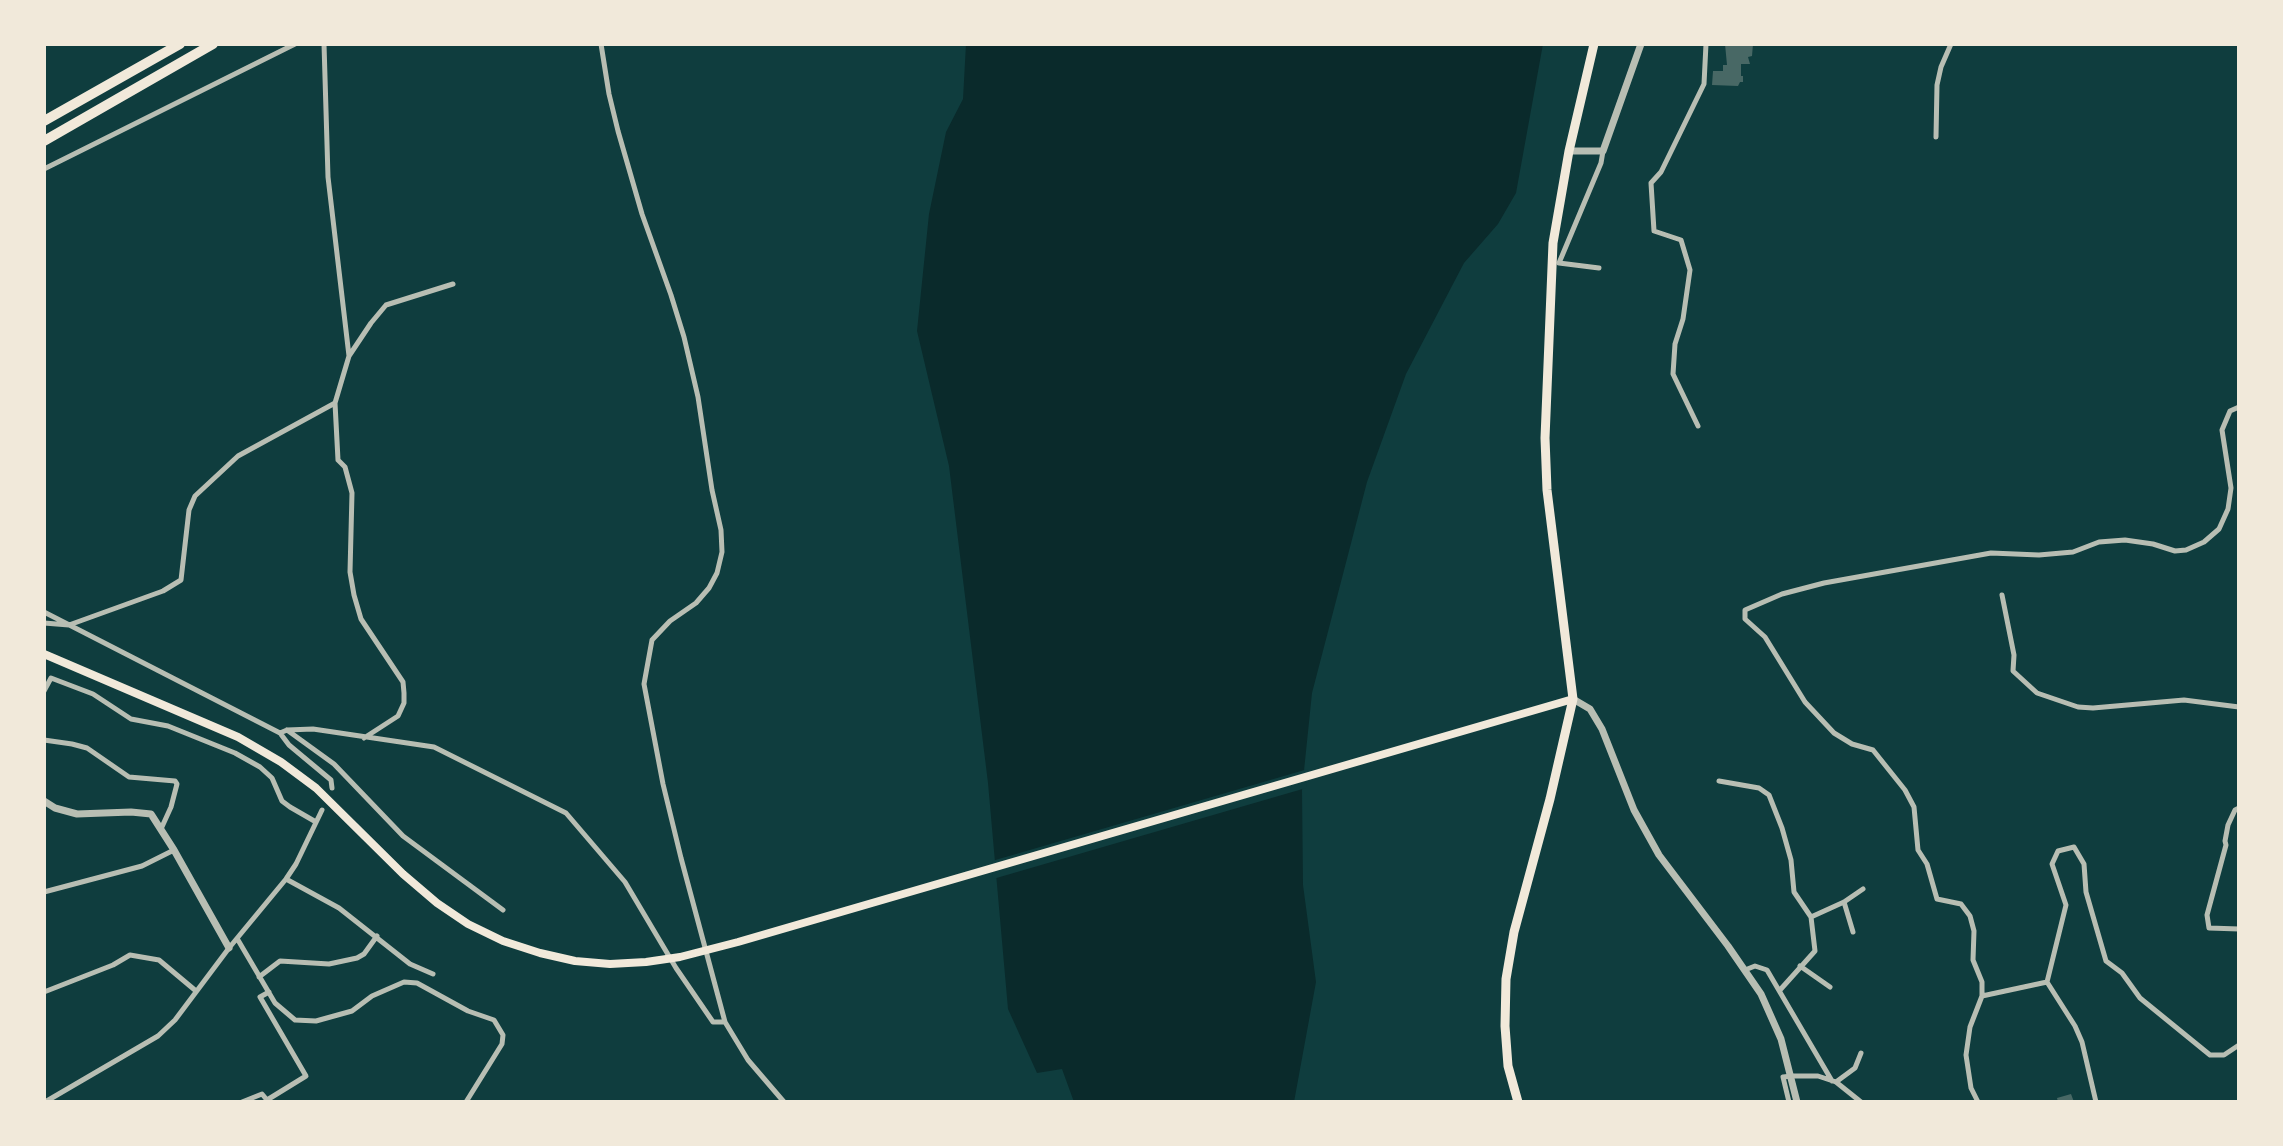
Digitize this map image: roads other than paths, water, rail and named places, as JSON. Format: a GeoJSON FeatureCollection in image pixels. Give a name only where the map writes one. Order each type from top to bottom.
{"type":"FeatureCollection","features":[{"type":"Feature","properties":{"kind":"highway"},"geometry":{"type":"LineString","coordinates":[[44,121],[180,44]]}},
{"type":"Feature","properties":{"kind":"highway"},"geometry":{"type":"LineString","coordinates":[[44,141],[213,44]]}},
{"type":"Feature","properties":{"kind":"main road"},"geometry":{"type":"LineString","coordinates":[[1518,1102],[1508,1066],[1506,979],[1514,932],[1550,799],[1573,699],[1548,490],[1545,439],[1553,243],[1569,151],[1594,44]]}},
{"type":"Feature","properties":{"kind":"main road"},"geometry":{"type":"LineString","coordinates":[[44,654],[238,737],[281,762],[316,789],[403,874],[437,903],[468,924],[503,941],[540,953],[575,961],[610,964],[680,957],[886,900],[1573,699]]}},
{"type":"Feature","properties":{"kind":"street"},"geometry":{"type":"LineString","coordinates":[[44,169],[295,44]]}},
{"type":"Feature","properties":{"kind":"street"},"geometry":{"type":"LineString","coordinates":[[324,44],[328,177],[349,356]]}},
{"type":"Feature","properties":{"kind":"street"},"geometry":{"type":"LineString","coordinates":[[601,44],[618,131],[642,214],[684,337],[698,397],[721,530],[722,552],[717,573],[696,603],[670,621],[652,640],[646,661],[644,684],[663,784],[725,1023],[748,1060],[784,1102]]}},
{"type":"Feature","properties":{"kind":"street"},"geometry":{"type":"LineString","coordinates":[[1599,268],[1559,263],[1601,163],[1641,44]]}},
{"type":"Feature","properties":{"kind":"street"},"geometry":{"type":"LineString","coordinates":[[1698,426],[1673,374],[1675,344],[1683,319],[1690,270],[1681,240],[1654,231],[1651,183],[1661,172],[1704,84],[1706,44]]}},
{"type":"Feature","properties":{"kind":"street"},"geometry":{"type":"LineString","coordinates":[[1936,137],[1937,85],[1951,44]]}},
{"type":"Feature","properties":{"kind":"street"},"geometry":{"type":"LineString","coordinates":[[1569,151],[1603,151]]}},
{"type":"Feature","properties":{"kind":"street"},"geometry":{"type":"LineString","coordinates":[[365,738],[398,716],[404,703],[403,681],[361,619],[354,595],[350,572],[352,493],[345,467],[338,460],[335,403],[349,356],[386,304],[453,284]]}},
{"type":"Feature","properties":{"kind":"street"},"geometry":{"type":"LineString","coordinates":[[44,623],[69,625],[163,591],[181,580],[188,510],[195,496],[238,456],[335,403]]}},
{"type":"Feature","properties":{"kind":"street"},"geometry":{"type":"LineString","coordinates":[[1978,1102],[1971,1088],[1966,1055],[1970,1027],[1982,996],[1982,982],[1973,961],[1974,931],[1970,916],[1961,904],[1937,899],[1927,864],[1918,850],[1914,807],[1905,790],[1873,750],[1852,744],[1834,733],[1805,702],[1765,637],[1745,619],[1745,610],[1782,594],[1824,583],[1991,553],[2039,555],[2073,552],[2098,542],[2125,540],[2153,544],[2175,551],[2186,550],[2204,542],[2218,529],[2228,509],[2231,488],[2222,430],[2230,411],[2239,407]]}},
{"type":"Feature","properties":{"kind":"street"},"geometry":{"type":"LineString","coordinates":[[2002,595],[2014,654],[2013,671],[2036,693],[2093,708],[2184,700],[2239,707]]}},
{"type":"Feature","properties":{"kind":"street"},"geometry":{"type":"LineString","coordinates":[[44,612],[284,731],[334,764],[402,836],[503,910]]}},
{"type":"Feature","properties":{"kind":"street"},"geometry":{"type":"LineString","coordinates":[[44,691],[51,678],[93,694],[131,719],[168,726],[235,753],[260,767],[272,778],[282,801],[316,822]]}},
{"type":"Feature","properties":{"kind":"street"},"geometry":{"type":"LineString","coordinates":[[1573,699],[1590,709],[1602,729],[1634,810],[1659,855],[1761,994],[1781,1039],[1797,1102]]}},
{"type":"Feature","properties":{"kind":"street"},"geometry":{"type":"LineString","coordinates":[[284,731],[313,729],[435,747],[566,813],[625,882],[676,968],[713,1022],[725,1023]]}},
{"type":"Feature","properties":{"kind":"street"},"geometry":{"type":"LineString","coordinates":[[284,731],[289,746],[331,780],[332,788]]}},
{"type":"Feature","properties":{"kind":"street"},"geometry":{"type":"LineString","coordinates":[[44,740],[87,748],[129,777],[175,781],[177,785],[171,807],[161,829]]}},
{"type":"Feature","properties":{"kind":"street"},"geometry":{"type":"LineString","coordinates":[[1719,781],[1759,788],[1769,795],[1791,860],[1794,892],[1811,917],[1815,951],[1780,990]]}},
{"type":"Feature","properties":{"kind":"street"},"geometry":{"type":"LineString","coordinates":[[44,801],[55,808],[77,814],[151,814],[229,948]]}},
{"type":"Feature","properties":{"kind":"street"},"geometry":{"type":"LineString","coordinates":[[2239,808],[2235,810],[2228,825],[2226,845],[2207,915],[2209,928],[2239,929]]}},
{"type":"Feature","properties":{"kind":"street"},"geometry":{"type":"LineString","coordinates":[[45,1102],[158,1037],[175,1020],[229,948],[286,879],[322,810]]}},
{"type":"Feature","properties":{"kind":"street"},"geometry":{"type":"LineString","coordinates":[[2096,1102],[2082,1042],[2047,982],[2066,905],[2052,864],[2058,851],[2074,847],[2084,864],[2086,892],[2106,961],[2122,973],[2140,998],[2210,1055],[2224,1055],[2239,1045]]}},
{"type":"Feature","properties":{"kind":"street"},"geometry":{"type":"LineString","coordinates":[[44,892],[142,866],[174,850]]}},
{"type":"Feature","properties":{"kind":"street"},"geometry":{"type":"LineString","coordinates":[[286,879],[339,908],[410,964],[433,974]]}},
{"type":"Feature","properties":{"kind":"street"},"geometry":{"type":"LineString","coordinates":[[1811,917],[1844,902],[1863,889]]}},
{"type":"Feature","properties":{"kind":"street"},"geometry":{"type":"LineString","coordinates":[[1844,902],[1853,932]]}},
{"type":"Feature","properties":{"kind":"street"},"geometry":{"type":"LineString","coordinates":[[259,976],[280,961],[329,964],[357,958],[364,954],[377,936]]}},
{"type":"Feature","properties":{"kind":"street"},"geometry":{"type":"LineString","coordinates":[[238,940],[275,1003],[295,1020],[316,1021],[352,1011],[372,996],[404,982],[417,983],[468,1011],[494,1020],[503,1035],[502,1045],[466,1102]]}},
{"type":"Feature","properties":{"kind":"street"},"geometry":{"type":"LineString","coordinates":[[44,992],[113,965],[130,955],[159,960],[196,991]]}},
{"type":"Feature","properties":{"kind":"street"},"geometry":{"type":"LineString","coordinates":[[1745,970],[1755,966],[1767,970],[1834,1081],[1857,1101]]}},
{"type":"Feature","properties":{"kind":"street"},"geometry":{"type":"LineString","coordinates":[[1800,966],[1830,987]]}},
{"type":"Feature","properties":{"kind":"street"},"geometry":{"type":"LineString","coordinates":[[1982,996],[2047,982]]}},
{"type":"Feature","properties":{"kind":"street"},"geometry":{"type":"LineString","coordinates":[[242,1102],[262,1094],[267,1101],[306,1076],[260,997],[269,992]]}},
{"type":"Feature","properties":{"kind":"street"},"geometry":{"type":"LineString","coordinates":[[1789,1102],[1783,1077],[1818,1076],[1834,1081],[1856,1068],[1861,1053]]}},
{"type":"Feature","properties":{"kind":"water"},"geometry":{"type":"Polygon","coordinates":[[[966,44],[1543,44],[1516,193],[1498,224],[1464,263],[1406,374],[1367,482],[1312,693],[1302,790],[1303,885],[1316,982],[1294,1102],[1074,1102],[1062,1069],[1037,1073],[1008,1009],[988,783],[949,466],[917,331],[929,214],[946,132],[963,99],[966,44]]]}}]}
